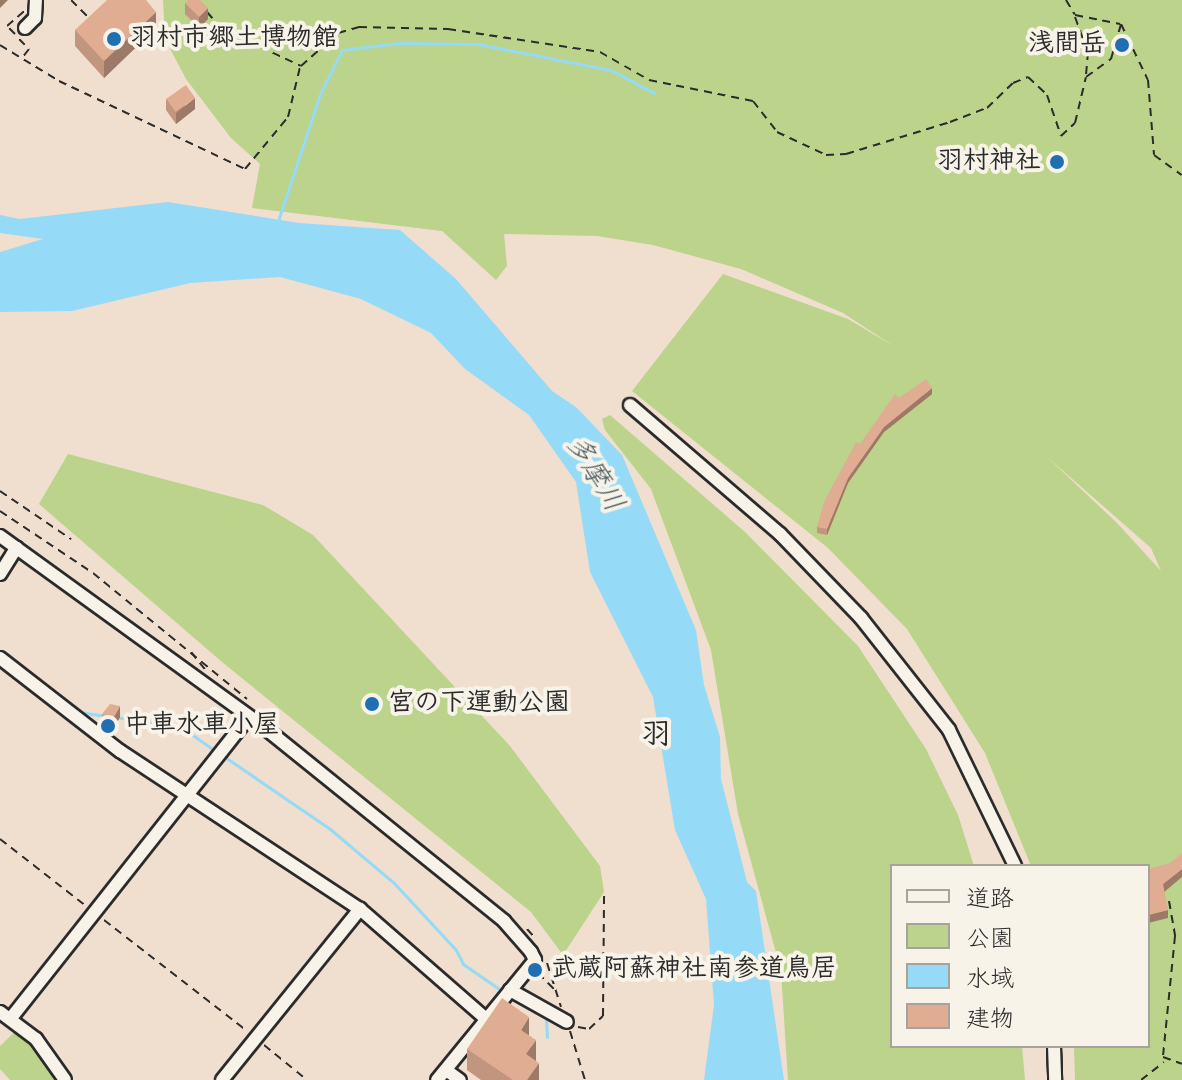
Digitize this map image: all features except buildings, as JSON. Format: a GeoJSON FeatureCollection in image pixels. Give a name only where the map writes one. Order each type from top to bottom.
{"type":"FeatureCollection","features":[{"type":"Feature","properties":{"kind":"street"},"geometry":{"type":"LineString","coordinates":[[25,28],[35,18],[36,0],[27,0]]}},
{"type":"Feature","properties":{"kind":"street"},"geometry":{"type":"LineString","coordinates":[[630,405],[780,534],[861,618],[949,730],[1014,864]]}},
{"type":"Feature","properties":{"kind":"street"},"geometry":{"type":"LineString","coordinates":[[0,536],[247,719],[504,921],[535,960],[442,1075],[460,1080]]}},
{"type":"Feature","properties":{"kind":"street"},"geometry":{"type":"LineString","coordinates":[[0,574],[16,548]]}},
{"type":"Feature","properties":{"kind":"street"},"geometry":{"type":"LineString","coordinates":[[0,658],[120,751],[360,909],[486,1019]]}},
{"type":"Feature","properties":{"kind":"street"},"geometry":{"type":"LineString","coordinates":[[65,1080],[36,1039],[6,1015],[95,913],[247,719]]}},
{"type":"Feature","properties":{"kind":"street"},"geometry":{"type":"LineString","coordinates":[[222,1080],[360,909]]}},
{"type":"Feature","properties":{"kind":"street"},"geometry":{"type":"LineString","coordinates":[[508,993],[567,1022]]}},
{"type":"Feature","properties":{"kind":"street"},"geometry":{"type":"LineString","coordinates":[[1054,1048],[1055,1080]]}},
{"type":"Feature","properties":{"kind":"path"},"geometry":{"type":"LineString","coordinates":[[71,0],[90,19]]}},
{"type":"Feature","properties":{"kind":"path"},"geometry":{"type":"LineString","coordinates":[[0,45],[21,59],[245,169],[288,117],[301,66],[338,33],[359,27],[448,29],[600,52],[649,80],[753,101],[777,132],[826,155],[846,154],[987,108],[1013,83],[1028,77],[1047,95],[1061,136],[1075,123],[1086,77],[1088,52],[1075,15],[1066,0]]}},
{"type":"Feature","properties":{"kind":"path"},"geometry":{"type":"LineString","coordinates":[[205,10],[222,29],[301,66]]}},
{"type":"Feature","properties":{"kind":"path"},"geometry":{"type":"LineString","coordinates":[[1075,15],[1121,24]]}},
{"type":"Feature","properties":{"kind":"path"},"geometry":{"type":"LineString","coordinates":[[1086,77],[1111,59],[1121,24]]}},
{"type":"Feature","properties":{"kind":"path"},"geometry":{"type":"LineString","coordinates":[[1121,24],[1148,80],[1154,155],[1182,175]]}},
{"type":"Feature","properties":{"kind":"path"},"geometry":{"type":"LineString","coordinates":[[21,59],[29,49]]}},
{"type":"Feature","properties":{"kind":"path"},"geometry":{"type":"LineString","coordinates":[[0,491],[71,539]]}},
{"type":"Feature","properties":{"kind":"path"},"geometry":{"type":"LineString","coordinates":[[0,511],[93,573],[185,646]]}},
{"type":"Feature","properties":{"kind":"path"},"geometry":{"type":"LineString","coordinates":[[0,839],[307,1080]]}},
{"type":"Feature","properties":{"kind":"path"},"geometry":{"type":"LineString","coordinates":[[567,1022],[589,1029],[603,1016],[604,892]]}},
{"type":"Feature","properties":{"kind":"path"},"geometry":{"type":"LineString","coordinates":[[1165,1062],[1175,936],[1169,901]]}},
{"type":"Feature","properties":{"kind":"path"},"geometry":{"type":"LineString","coordinates":[[543,953],[561,1008],[549,1001]]}},
{"type":"Feature","properties":{"kind":"path"},"geometry":{"type":"LineString","coordinates":[[533,968],[557,992]]}},
{"type":"Feature","properties":{"kind":"path"},"geometry":{"type":"LineString","coordinates":[[531,980],[537,972]]}},
{"type":"Feature","properties":{"kind":"path"},"geometry":{"type":"LineString","coordinates":[[567,1022],[585,1080]]}},
{"type":"Feature","properties":{"kind":"path"},"geometry":{"type":"LineString","coordinates":[[1141,1080],[1165,1062],[1182,1064]]}},
{"type":"Feature","properties":{"kind":"green space"},"geometry":{"type":"Polygon","coordinates":[[[163,0],[1182,0],[1182,1080],[1075,1080],[1074,1048],[1150,1048],[1150,864],[1030,864],[985,753],[907,629],[828,548],[632,391],[723,274],[848,319],[895,347],[843,313],[741,269],[653,245],[597,236],[504,234],[507,266],[496,280],[442,231],[252,208],[260,164],[231,138],[186,79],[165,39],[163,0]],[[1046,456],[1117,523],[1161,571],[1151,548],[1046,456]]]}},
{"type":"Feature","properties":{"kind":"green space"},"geometry":{"type":"Polygon","coordinates":[[[610,415],[745,532],[858,646],[926,749],[958,815],[973,864],[890,864],[890,1048],[1022,1048],[1025,1080],[788,1080],[781,971],[738,814],[711,650],[651,489],[605,430],[602,419],[610,415]]]}},
{"type":"Feature","properties":{"kind":"green space","name":"宮の下運動公園"},"geometry":{"type":"Polygon","coordinates":[[[68,454],[263,505],[313,535],[510,746],[600,866],[604,892],[563,955],[531,912],[222,662],[39,504],[68,454]]]}},
{"type":"Feature","properties":{"kind":"green space"},"geometry":{"type":"Polygon","coordinates":[[[19,1028],[36,1044],[60,1080],[10,1080],[0,1069],[0,1046],[19,1028]]]}},
{"type":"Feature","properties":{"kind":"water","name":"多摩川"},"geometry":{"type":"Polygon","coordinates":[[[168,202],[299,223],[400,230],[456,279],[552,391],[576,407],[622,455],[696,630],[704,685],[720,737],[721,779],[747,882],[756,891],[784,1080],[704,1080],[714,1005],[706,899],[675,830],[653,697],[590,572],[576,482],[529,415],[465,369],[431,333],[361,299],[280,277],[190,283],[72,311],[0,312],[0,252],[43,239],[0,233],[0,215],[20,219],[168,202]]]}},
{"type":"Feature","properties":{"kind":"waterway"},"geometry":{"type":"LineString","coordinates":[[278,221],[320,94],[342,50],[398,43],[478,44],[611,70],[654,93]]}},
{"type":"Feature","properties":{"kind":"waterway"},"geometry":{"type":"LineString","coordinates":[[61,698],[80,712],[104,716]]}},
{"type":"Feature","properties":{"kind":"waterway"},"geometry":{"type":"LineString","coordinates":[[116,717],[184,729],[216,751]]}},
{"type":"Feature","properties":{"kind":"waterway"},"geometry":{"type":"LineString","coordinates":[[222,755],[330,829],[394,883],[456,950],[463,964],[505,993]]}},
{"type":"Feature","properties":{"kind":"waterway"},"geometry":{"type":"LineString","coordinates":[[529,1007],[546,1018],[547,1037]]}},
{"type":"Feature","properties":{"kind":"place","name":"羽村市郷土博物館"},"geometry":{"type":"Point","coordinates":[114,39]}},
{"type":"Feature","properties":{"kind":"place","name":"浅間岳"},"geometry":{"type":"Point","coordinates":[1122,45]}},
{"type":"Feature","properties":{"kind":"place","name":"羽村神社"},"geometry":{"type":"Point","coordinates":[1057,162]}},
{"type":"Feature","properties":{"kind":"place","name":"宮の下運動公園"},"geometry":{"type":"Point","coordinates":[372,704]}},
{"type":"Feature","properties":{"kind":"place","name":"中車水車小屋"},"geometry":{"type":"Point","coordinates":[108,726]}},
{"type":"Feature","properties":{"kind":"place","name":"武蔵阿蘇神社南参道鳥居"},"geometry":{"type":"Point","coordinates":[535,970]}},
{"type":"Feature","properties":{"kind":"district","name":"羽"},"geometry":{"type":"Point","coordinates":[656,735]}}]}
